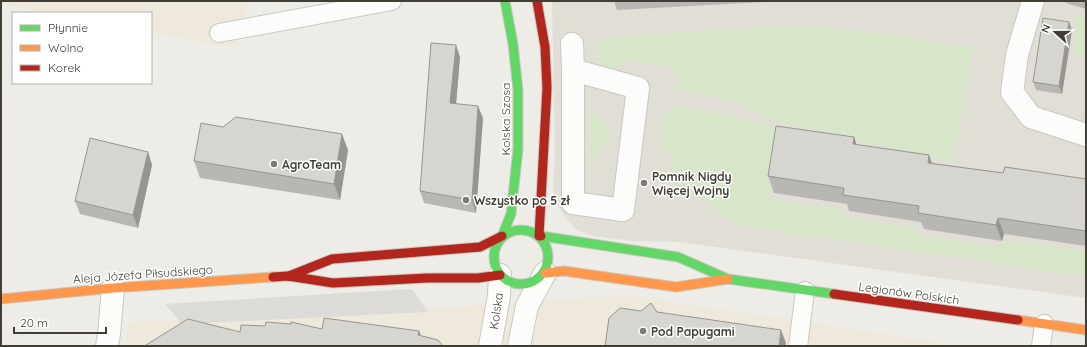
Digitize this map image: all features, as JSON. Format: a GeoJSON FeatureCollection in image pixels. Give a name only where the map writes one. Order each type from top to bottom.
{"type":"FeatureCollection","features":[{"type":"Feature","properties":{"kind":"street","name":"Kolska Szosa"},"geometry":{"type":"LineString","coordinates":[[503,236],[511,214],[518,141],[518,90],[506,1]]}},
{"type":"Feature","properties":{"kind":"street"},"geometry":{"type":"LineString","coordinates":[[537,1],[545,47],[548,88],[539,236]]}},
{"type":"Feature","properties":{"kind":"street"},"geometry":{"type":"LineString","coordinates":[[1033,1],[1017,55],[1012,92],[1031,117],[1086,135]]}},
{"type":"Feature","properties":{"kind":"street"},"geometry":{"type":"LineString","coordinates":[[572,44],[573,203],[624,210],[638,88],[573,70]]}},
{"type":"Feature","properties":{"kind":"street"},"geometry":{"type":"LineString","coordinates":[[519,346],[527,306],[545,273],[548,265],[548,249],[539,236],[533,232],[525,230],[510,232],[503,236],[498,242],[494,257],[495,267],[500,275],[507,281],[524,285],[532,283],[545,273]]}},
{"type":"Feature","properties":{"kind":"street","name":"Aleja Józefa Piłsudskiego"},"geometry":{"type":"LineString","coordinates":[[288,276],[332,259],[480,246],[503,236]]}},
{"type":"Feature","properties":{"kind":"street","name":"Legionów Polskich"},"geometry":{"type":"LineString","coordinates":[[539,236],[678,257],[728,279],[1086,330]]}},
{"type":"Feature","properties":{"kind":"street","name":"Legionów Polskich"},"geometry":{"type":"LineString","coordinates":[[545,273],[564,271],[676,287],[728,279]]}},
{"type":"Feature","properties":{"kind":"street","name":"Aleja Józefa Piłsudskiego"},"geometry":{"type":"LineString","coordinates":[[1,299],[113,288],[288,276],[333,283],[427,278],[478,278],[500,275]]}},
{"type":"Feature","properties":{"kind":"street","name":"Kolska"},"geometry":{"type":"LineString","coordinates":[[490,346],[499,296],[500,275]]}},
{"type":"Feature","properties":{"kind":"street"},"geometry":{"type":"LineString","coordinates":[[107,346],[113,288]]}},
{"type":"Feature","properties":{"kind":"lane"},"geometry":{"type":"LineString","coordinates":[[219,34],[311,8],[392,1]]}},
{"type":"Feature","properties":{"kind":"lane"},"geometry":{"type":"LineString","coordinates":[[798,346],[805,290]]}},
{"type":"Feature","properties":{"kind":"lane"},"geometry":{"type":"LineString","coordinates":[[1041,346],[1044,324]]}},
{"type":"Feature","properties":{"kind":"shaded area"},"geometry":{"type":"Polygon","coordinates":[[[1,1],[248,1],[238,49],[152,32],[152,12],[43,12],[1,4],[1,1]]]}},
{"type":"Feature","properties":{"kind":"shaded area"},"geometry":{"type":"Polygon","coordinates":[[[552,1],[1086,1],[1086,298],[679,242],[633,241],[593,236],[577,230],[557,205],[553,190],[555,152],[552,1]]]}},
{"type":"Feature","properties":{"kind":"shaded area"},"geometry":{"type":"Polygon","coordinates":[[[1086,102],[1086,127],[1078,125],[1086,102]]]}},
{"type":"Feature","properties":{"kind":"shaded area"},"geometry":{"type":"Polygon","coordinates":[[[412,289],[428,312],[182,324],[165,304],[412,289]]]}},
{"type":"Feature","properties":{"kind":"shaded area"},"geometry":{"type":"Polygon","coordinates":[[[627,295],[963,346],[125,346],[130,322],[434,308],[627,295]]]}},
{"type":"Feature","properties":{"kind":"green space"},"geometry":{"type":"Polygon","coordinates":[[[1075,13],[1086,16],[1086,58],[1074,54],[1075,13]]]}},
{"type":"Feature","properties":{"kind":"green space"},"geometry":{"type":"Polygon","coordinates":[[[824,26],[974,47],[953,163],[768,119],[750,110],[744,103],[675,89],[676,68],[625,60],[611,77],[598,71],[598,40],[683,32],[824,26]]]}},
{"type":"Feature","properties":{"kind":"green space"},"geometry":{"type":"Polygon","coordinates":[[[672,106],[686,106],[780,128],[769,198],[842,209],[840,217],[918,227],[919,235],[998,247],[1008,240],[1086,251],[1086,277],[739,225],[670,180],[671,157],[661,146],[661,118],[672,106]]]}},
{"type":"Feature","properties":{"kind":"green space"},"geometry":{"type":"Polygon","coordinates":[[[590,112],[595,112],[599,118],[600,116],[612,133],[592,162],[592,170],[588,170],[590,112]]]}},
{"type":"Feature","properties":{"kind":"building"},"geometry":{"type":"Polygon","coordinates":[[[1043,18],[1069,22],[1059,86],[1033,82],[1043,18]]]}},
{"type":"Feature","properties":{"kind":"building"},"geometry":{"type":"Polygon","coordinates":[[[431,43],[456,45],[450,103],[478,106],[472,200],[420,191],[431,43]]]}},
{"type":"Feature","properties":{"kind":"building","name":"AgroTeam"},"geometry":{"type":"Polygon","coordinates":[[[236,117],[342,134],[334,184],[194,161],[201,123],[223,127],[236,117]]]}},
{"type":"Feature","properties":{"kind":"building"},"geometry":{"type":"Polygon","coordinates":[[[776,126],[854,137],[853,144],[929,155],[928,163],[1003,173],[1005,167],[1086,179],[1086,231],[998,218],[996,225],[918,213],[919,206],[843,195],[844,188],[768,176],[776,126]]]}},
{"type":"Feature","properties":{"kind":"building"},"geometry":{"type":"Polygon","coordinates":[[[90,138],[148,152],[133,215],[75,201],[90,138]]]}},
{"type":"Feature","properties":{"kind":"building"},"geometry":{"type":"Polygon","coordinates":[[[651,303],[657,312],[781,330],[779,346],[605,346],[609,318],[620,308],[641,311],[651,303]]]}},
{"type":"Feature","properties":{"kind":"building"},"geometry":{"type":"Polygon","coordinates":[[[324,318],[419,331],[418,335],[438,340],[443,346],[146,346],[188,319],[240,332],[241,325],[265,326],[266,322],[291,324],[291,322],[322,329],[324,318]]]}},
{"type":"Feature","properties":{"kind":"traffic: fast"},"geometry":{"type":"LineString","coordinates":[[502,236],[511,214],[518,149],[518,90],[513,44],[505,1]]}},
{"type":"Feature","properties":{"kind":"traffic: fast"},"geometry":{"type":"LineString","coordinates":[[516,230],[526,230],[536,234],[544,242],[548,252],[548,257],[548,262],[544,272],[536,280],[526,284],[516,284],[506,280],[498,272],[494,262],[494,252],[498,242],[506,234],[516,230]]}},
{"type":"Feature","properties":{"kind":"traffic: fast"},"geometry":{"type":"LineString","coordinates":[[541,236],[678,257],[728,279],[834,294]]}},
{"type":"Feature","properties":{"kind":"traffic: slow"},"geometry":{"type":"LineString","coordinates":[[545,273],[564,271],[676,287],[728,279]]}},
{"type":"Feature","properties":{"kind":"traffic: slow"},"geometry":{"type":"LineString","coordinates":[[1,299],[113,288],[273,277]]}},
{"type":"Feature","properties":{"kind":"traffic: slow"},"geometry":{"type":"LineString","coordinates":[[1018,320],[1086,330]]}},
{"type":"Feature","properties":{"kind":"traffic: jam"},"geometry":{"type":"LineString","coordinates":[[537,1],[545,47],[547,88],[539,236],[541,236]]}},
{"type":"Feature","properties":{"kind":"traffic: jam"},"geometry":{"type":"LineString","coordinates":[[289,276],[332,259],[480,247],[502,236]]}},
{"type":"Feature","properties":{"kind":"traffic: jam"},"geometry":{"type":"LineString","coordinates":[[273,277],[288,276],[333,283],[427,278],[478,278],[500,275]]}},
{"type":"Feature","properties":{"kind":"traffic: jam"},"geometry":{"type":"LineString","coordinates":[[834,294],[1018,320]]}},
{"type":"Feature","properties":{"kind":"place","name":"AgroTeam"},"geometry":{"type":"Point","coordinates":[274,164]}},
{"type":"Feature","properties":{"kind":"place","name":"Pomnik Nigdy Więcej Wojny"},"geometry":{"type":"Point","coordinates":[644,183]}},
{"type":"Feature","properties":{"kind":"place","name":"Wszystko po 5 zł"},"geometry":{"type":"Point","coordinates":[466,200]}},
{"type":"Feature","properties":{"kind":"place","name":"Pod Papugami"},"geometry":{"type":"Point","coordinates":[643,331]}}]}
